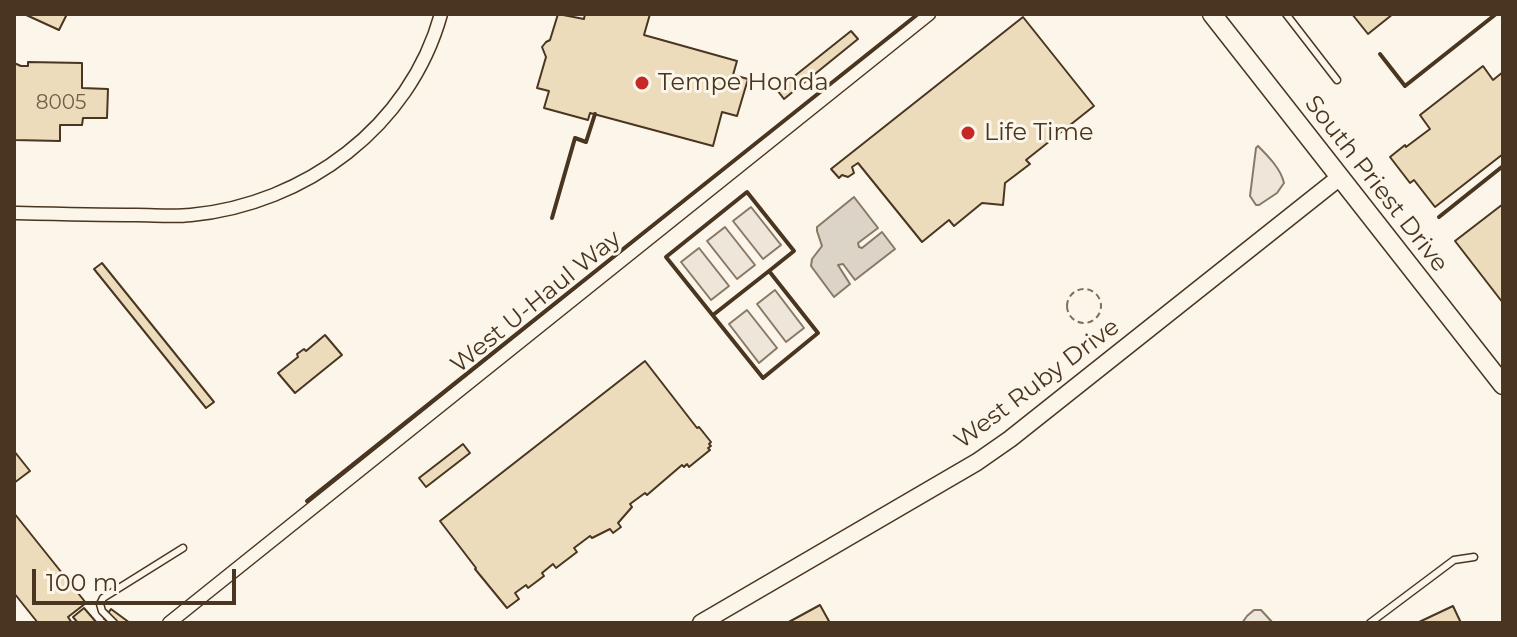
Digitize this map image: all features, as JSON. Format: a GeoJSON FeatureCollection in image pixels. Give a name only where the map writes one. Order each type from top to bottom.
{"type":"FeatureCollection","features":[{"type":"Feature","properties":{"kind":"main road","name":"South Priest Drive"},"geometry":{"type":"LineString","coordinates":[[1212,14],[1503,385]]}},
{"type":"Feature","properties":{"kind":"street"},"geometry":{"type":"LineString","coordinates":[[14,213],[189,215],[246,205],[290,189],[340,159],[383,119],[422,63],[441,14]]}},
{"type":"Feature","properties":{"kind":"street","name":"West U-Haul Way"},"geometry":{"type":"LineString","coordinates":[[169,623],[929,14]]}},
{"type":"Feature","properties":{"kind":"street","name":"West Ruby Drive"},"geometry":{"type":"LineString","coordinates":[[701,623],[977,462],[1010,439],[1340,177]]}},
{"type":"Feature","properties":{"kind":"lane"},"geometry":{"type":"LineString","coordinates":[[1286,14],[1337,80]]}},
{"type":"Feature","properties":{"kind":"lane"},"geometry":{"type":"LineString","coordinates":[[114,623],[102,611],[100,604],[103,598],[183,548]]}},
{"type":"Feature","properties":{"kind":"lane"},"geometry":{"type":"LineString","coordinates":[[1370,623],[1454,560],[1474,557]]}},
{"type":"Feature","properties":{"kind":"path"},"geometry":{"type":"LineString","coordinates":[[1089,290],[1100,299],[1101,309],[1093,320],[1084,323],[1070,316],[1067,302],[1076,291],[1089,290]]}},
{"type":"Feature","properties":{"kind":"shaded area"},"geometry":{"type":"Polygon","coordinates":[[[1258,146],[1270,158],[1284,183],[1277,193],[1256,205],[1250,196],[1258,146]]]}},
{"type":"Feature","properties":{"kind":"shaded area"},"geometry":{"type":"Polygon","coordinates":[[[854,197],[878,228],[858,243],[859,247],[862,248],[882,232],[895,249],[855,280],[843,264],[838,265],[850,284],[834,297],[811,266],[812,259],[822,246],[817,227],[854,197]]]}},
{"type":"Feature","properties":{"kind":"shaded area"},"geometry":{"type":"Polygon","coordinates":[[[751,207],[781,245],[763,259],[733,221],[751,207]]]}},
{"type":"Feature","properties":{"kind":"shaded area"},"geometry":{"type":"Polygon","coordinates":[[[725,227],[755,265],[737,279],[707,241],[725,227]]]}},
{"type":"Feature","properties":{"kind":"shaded area"},"geometry":{"type":"Polygon","coordinates":[[[699,248],[729,286],[711,300],[681,262],[699,248]]]}},
{"type":"Feature","properties":{"kind":"shaded area"},"geometry":{"type":"Polygon","coordinates":[[[775,290],[804,328],[786,342],[757,304],[775,290]]]}},
{"type":"Feature","properties":{"kind":"shaded area"},"geometry":{"type":"Polygon","coordinates":[[[747,310],[777,348],[759,363],[729,324],[747,310]]]}},
{"type":"Feature","properties":{"kind":"shaded area"},"geometry":{"type":"Polygon","coordinates":[[[1254,610],[1261,610],[1273,623],[1242,623],[1254,610]]]}},
{"type":"Feature","properties":{"kind":"building"},"geometry":{"type":"Polygon","coordinates":[[[24,14],[67,14],[59,30],[24,14]]]}},
{"type":"Feature","properties":{"kind":"building","name":"Tempe Honda"},"geometry":{"type":"Polygon","coordinates":[[[558,14],[584,19],[585,14],[650,14],[644,35],[737,61],[733,75],[748,79],[737,116],[722,112],[713,146],[590,113],[588,120],[544,108],[549,91],[537,88],[546,57],[542,47],[550,40],[558,14]]]}},
{"type":"Feature","properties":{"kind":"building"},"geometry":{"type":"Polygon","coordinates":[[[1352,14],[1393,14],[1368,34],[1352,14]]]}},
{"type":"Feature","properties":{"kind":"building","name":"Life Time"},"geometry":{"type":"Polygon","coordinates":[[[1023,17],[1094,106],[1026,160],[1030,164],[1005,183],[1003,205],[982,203],[954,226],[949,220],[922,242],[858,163],[852,167],[854,173],[848,177],[842,175],[839,178],[831,169],[1023,17]]]}},
{"type":"Feature","properties":{"kind":"building"},"geometry":{"type":"Polygon","coordinates":[[[851,31],[858,39],[784,99],[777,90],[851,31]]]}},
{"type":"Feature","properties":{"kind":"building"},"geometry":{"type":"Polygon","coordinates":[[[28,62],[82,63],[82,88],[108,89],[107,118],[83,118],[82,125],[60,125],[60,141],[14,140],[14,63],[28,66],[28,62]]]}},
{"type":"Feature","properties":{"kind":"building"},"geometry":{"type":"Polygon","coordinates":[[[1483,66],[1493,80],[1503,72],[1503,154],[1435,207],[1414,180],[1410,183],[1390,157],[1430,129],[1420,115],[1483,66]]]}},
{"type":"Feature","properties":{"kind":"building"},"geometry":{"type":"Polygon","coordinates":[[[1503,204],[1503,303],[1455,241],[1503,204]]]}},
{"type":"Feature","properties":{"kind":"building"},"geometry":{"type":"Polygon","coordinates":[[[102,263],[214,402],[206,408],[94,269],[102,263]]]}},
{"type":"Feature","properties":{"kind":"building"},"geometry":{"type":"Polygon","coordinates":[[[325,335],[342,355],[295,393],[278,373],[298,357],[297,354],[304,349],[306,351],[325,335]]]}},
{"type":"Feature","properties":{"kind":"building"},"geometry":{"type":"Polygon","coordinates":[[[645,361],[711,442],[710,450],[689,467],[682,465],[647,495],[645,493],[630,504],[632,507],[618,523],[621,527],[613,533],[610,529],[592,538],[590,536],[574,548],[577,552],[556,568],[553,564],[542,573],[544,576],[515,593],[519,599],[507,608],[440,521],[645,361]]]}},
{"type":"Feature","properties":{"kind":"building"},"geometry":{"type":"Polygon","coordinates":[[[463,444],[470,453],[426,487],[419,478],[463,444]]]}},
{"type":"Feature","properties":{"kind":"building"},"geometry":{"type":"Polygon","coordinates":[[[14,451],[30,471],[14,483],[14,451]]]}},
{"type":"Feature","properties":{"kind":"building"},"geometry":{"type":"Polygon","coordinates":[[[14,513],[86,603],[68,617],[72,623],[38,623],[14,593],[14,513]]]}},
{"type":"Feature","properties":{"kind":"building"},"geometry":{"type":"Polygon","coordinates":[[[820,605],[830,623],[787,623],[820,605]]]}},
{"type":"Feature","properties":{"kind":"building"},"geometry":{"type":"Polygon","coordinates":[[[1453,606],[1461,623],[1417,623],[1453,606]]]}},
{"type":"Feature","properties":{"kind":"building"},"geometry":{"type":"Polygon","coordinates":[[[84,608],[97,623],[78,623],[73,617],[84,608]]]}},
{"type":"Feature","properties":{"kind":"building"},"geometry":{"type":"Polygon","coordinates":[[[111,609],[130,623],[110,623],[104,619],[111,609]]]}},
{"type":"Feature","properties":{"kind":"wall"},"geometry":{"type":"LineString","coordinates":[[307,501],[918,14]]}},
{"type":"Feature","properties":{"kind":"wall"},"geometry":{"type":"LineString","coordinates":[[1380,54],[1405,86],[1496,14]]}},
{"type":"Feature","properties":{"kind":"wall"},"geometry":{"type":"LineString","coordinates":[[552,218],[575,138],[586,142],[595,114]]}},
{"type":"Feature","properties":{"kind":"wall"},"geometry":{"type":"LineString","coordinates":[[1439,217],[1503,166]]}},
{"type":"Feature","properties":{"kind":"wall"},"geometry":{"type":"LineString","coordinates":[[747,192],[794,251],[769,271],[818,333],[763,378],[666,257],[747,192]]}},
{"type":"Feature","properties":{"kind":"wall"},"geometry":{"type":"LineString","coordinates":[[713,315],[769,271]]}},
{"type":"Feature","properties":{"kind":"place","name":"Tempe Honda"},"geometry":{"type":"Point","coordinates":[642,83]}},
{"type":"Feature","properties":{"kind":"place","name":"Life Time"},"geometry":{"type":"Point","coordinates":[968,133]}}]}
